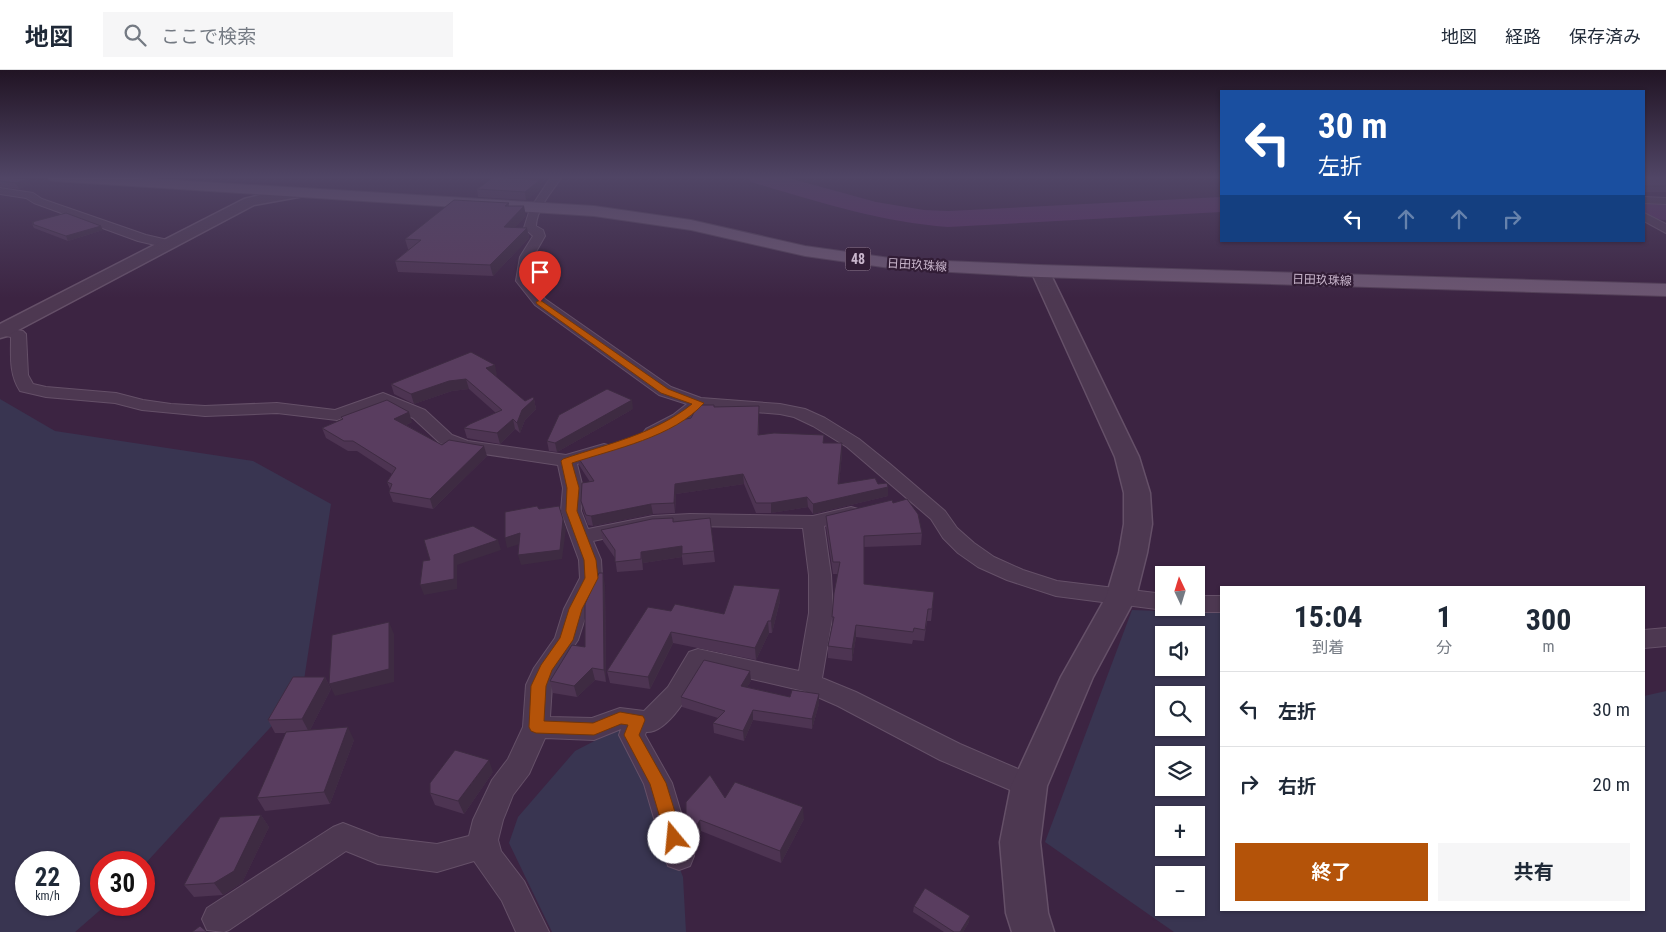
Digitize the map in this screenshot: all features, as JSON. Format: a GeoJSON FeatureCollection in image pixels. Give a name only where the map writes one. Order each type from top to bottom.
{"type":"FeatureCollection","features":[{"type":"Feature","properties":{"kind":"main road","name":"日田玖珠線"},"geometry":{"type":"LineString","coordinates":[[641,217],[691,225],[805,251],[862,260],[905,264],[1040,271],[1666,290]]}},
{"type":"Feature","properties":{"kind":"street"},"geometry":{"type":"LineString","coordinates":[[86,217],[142,238],[168,244]]}},
{"type":"Feature","properties":{"kind":"street"},"geometry":{"type":"LineString","coordinates":[[1,331],[168,244],[213,217]]}},
{"type":"Feature","properties":{"kind":"street"},"geometry":{"type":"LineString","coordinates":[[532,217],[529,223],[530,228],[539,233],[539,240],[529,253],[524,264],[523,282],[528,290],[540,302],[665,391],[699,403],[780,409],[812,419],[853,443],[938,514],[950,533],[966,548],[986,562],[1015,575],[1056,588],[1155,601]]}},
{"type":"Feature","properties":{"kind":"street"},"geometry":{"type":"LineString","coordinates":[[1648,219],[1666,229]]}},
{"type":"Feature","properties":{"kind":"street"},"geometry":{"type":"LineString","coordinates":[[1033,932],[1027,913],[1020,842],[1029,786],[1077,677],[1121,597],[1136,534],[1137,493],[1127,457],[1040,271]]}},
{"type":"Feature","properties":{"kind":"street"},"geometry":{"type":"LineString","coordinates":[[1,331],[18,334],[20,375],[26,387],[46,392],[116,398],[142,405],[171,409],[205,411],[277,408],[337,415],[383,398],[419,414],[446,439],[464,446],[567,461],[630,441],[679,419],[699,403]]}},
{"type":"Feature","properties":{"kind":"street"},"geometry":{"type":"LineString","coordinates":[[533,932],[513,890],[488,858],[483,840],[488,820],[502,788],[519,766],[536,727],[539,686],[546,668],[566,640],[576,609],[591,578],[590,560],[571,511],[573,488],[567,461]]}},
{"type":"Feature","properties":{"kind":"street"},"geometry":{"type":"LineString","coordinates":[[892,503],[918,497]]}},
{"type":"Feature","properties":{"kind":"street"},"geometry":{"type":"LineString","coordinates":[[581,537],[616,528],[653,522],[690,520],[812,522],[866,509]]}},
{"type":"Feature","properties":{"kind":"street"},"geometry":{"type":"LineString","coordinates":[[809,684],[820,613],[820,576],[812,522]]}},
{"type":"Feature","properties":{"kind":"street"},"geometry":{"type":"LineString","coordinates":[[1205,604],[1220,604]]}},
{"type":"Feature","properties":{"kind":"street"},"geometry":{"type":"LineString","coordinates":[[1645,640],[1666,637]]}},
{"type":"Feature","properties":{"kind":"street"},"geometry":{"type":"LineString","coordinates":[[536,727],[594,729],[620,718],[650,722],[677,694],[698,658],[809,684],[847,699],[950,752],[1029,786]]}},
{"type":"Feature","properties":{"kind":"street"},"geometry":{"type":"LineString","coordinates":[[637,720],[632,735],[658,783],[680,856]]}},
{"type":"Feature","properties":{"kind":"street"},"geometry":{"type":"LineString","coordinates":[[218,919],[343,836],[378,850],[437,858],[484,845]]}},
{"type":"Feature","properties":{"kind":"shaded area"},"geometry":{"type":"Polygon","coordinates":[[[0,399],[55,431],[253,461],[331,504],[302,693],[155,853],[155,851],[90,851],[90,916],[93,916],[75,932],[0,932],[0,399]]]}},
{"type":"Feature","properties":{"kind":"shaded area"},"geometry":{"type":"Polygon","coordinates":[[[1132,610],[1155,611],[1155,616],[1205,616],[1205,612],[1220,613],[1220,911],[1645,911],[1645,696],[1666,691],[1666,932],[1174,932],[1045,842],[1132,610]]]}},
{"type":"Feature","properties":{"kind":"shaded area"},"geometry":{"type":"Polygon","coordinates":[[[620,730],[648,788],[683,877],[686,932],[552,932],[509,843],[518,817],[575,751],[620,730]]]}},
{"type":"Feature","properties":{"kind":"building"},"geometry":{"type":"Polygon","coordinates":[[[50,217],[77,217],[101,226],[66,236],[32,224],[34,223],[32,222],[50,217]]]}},
{"type":"Feature","properties":{"kind":"building"},"geometry":{"type":"Polygon","coordinates":[[[432,217],[513,217],[504,227],[527,228],[490,265],[395,261],[421,240],[405,239],[432,217]]]}},
{"type":"Feature","properties":{"kind":"building"},"geometry":{"type":"Polygon","coordinates":[[[471,352],[495,365],[486,368],[525,401],[533,397],[534,399],[522,410],[517,423],[513,419],[497,433],[464,428],[502,410],[466,379],[449,381],[411,394],[391,384],[471,352]]]}},
{"type":"Feature","properties":{"kind":"building"},"geometry":{"type":"Polygon","coordinates":[[[607,389],[632,400],[555,443],[547,441],[559,415],[607,389]]]}},
{"type":"Feature","properties":{"kind":"building"},"geometry":{"type":"Polygon","coordinates":[[[387,400],[409,412],[394,419],[442,445],[449,440],[484,446],[430,499],[389,492],[392,484],[387,482],[396,468],[353,441],[344,441],[322,428],[343,419],[341,417],[387,400]]]}},
{"type":"Feature","properties":{"kind":"building"},"geometry":{"type":"Polygon","coordinates":[[[698,405],[714,405],[714,407],[759,406],[758,435],[774,433],[824,435],[823,443],[842,443],[838,484],[875,478],[878,484],[887,483],[888,487],[813,504],[807,497],[771,503],[756,503],[743,474],[675,484],[674,503],[651,504],[591,516],[586,515],[581,501],[582,483],[594,481],[577,456],[642,434],[667,423],[691,418],[698,405]]]}},
{"type":"Feature","properties":{"kind":"building"},"geometry":{"type":"Polygon","coordinates":[[[907,499],[918,514],[922,533],[864,536],[864,584],[934,592],[932,609],[928,609],[925,630],[914,628],[913,632],[856,625],[852,649],[828,646],[834,617],[832,617],[834,593],[840,562],[833,562],[826,516],[892,500],[893,503],[907,499]]]}},
{"type":"Feature","properties":{"kind":"building"},"geometry":{"type":"Polygon","coordinates":[[[537,506],[539,509],[559,506],[563,519],[560,550],[518,555],[520,533],[505,538],[505,512],[537,506]]]}},
{"type":"Feature","properties":{"kind":"building"},"geometry":{"type":"Polygon","coordinates":[[[673,518],[673,522],[710,518],[714,551],[682,554],[682,546],[641,552],[641,559],[615,562],[615,550],[601,530],[652,519],[673,518]]]}},
{"type":"Feature","properties":{"kind":"building"},"geometry":{"type":"Polygon","coordinates":[[[473,526],[498,540],[454,555],[454,579],[420,585],[423,561],[430,560],[424,540],[473,526]]]}},
{"type":"Feature","properties":{"kind":"building"},"geometry":{"type":"Polygon","coordinates":[[[599,573],[603,573],[604,670],[592,668],[574,686],[550,681],[572,645],[585,647],[585,604],[599,573]]]}},
{"type":"Feature","properties":{"kind":"building"},"geometry":{"type":"Polygon","coordinates":[[[734,585],[780,589],[771,621],[768,621],[755,648],[671,632],[648,677],[607,671],[648,607],[671,611],[675,604],[724,614],[734,585]]]}},
{"type":"Feature","properties":{"kind":"building"},"geometry":{"type":"Polygon","coordinates":[[[389,622],[389,669],[329,684],[332,635],[389,622]]]}},
{"type":"Feature","properties":{"kind":"building"},"geometry":{"type":"Polygon","coordinates":[[[704,660],[750,671],[741,686],[790,697],[792,690],[819,694],[812,719],[753,710],[743,731],[713,723],[725,711],[681,697],[704,660]]]}},
{"type":"Feature","properties":{"kind":"building"},"geometry":{"type":"Polygon","coordinates":[[[293,677],[325,677],[302,719],[268,720],[293,677]]]}},
{"type":"Feature","properties":{"kind":"building"},"geometry":{"type":"Polygon","coordinates":[[[348,727],[324,792],[257,798],[286,732],[348,727]]]}},
{"type":"Feature","properties":{"kind":"building"},"geometry":{"type":"Polygon","coordinates":[[[455,750],[489,760],[458,801],[430,793],[430,783],[455,750]]]}},
{"type":"Feature","properties":{"kind":"building"},"geometry":{"type":"Polygon","coordinates":[[[710,775],[725,798],[735,782],[803,807],[780,851],[700,820],[691,835],[686,819],[686,802],[710,775]]]}},
{"type":"Feature","properties":{"kind":"building"},"geometry":{"type":"Polygon","coordinates":[[[261,815],[234,871],[214,883],[184,885],[220,817],[261,815]]]}},
{"type":"Feature","properties":{"kind":"building"},"geometry":{"type":"Polygon","coordinates":[[[925,888],[970,916],[960,932],[954,932],[914,906],[925,888]]]}},
{"type":"Feature","properties":{"kind":"building"},"geometry":{"type":"Polygon","coordinates":[[[200,926],[207,932],[192,932],[200,926]]]}},
{"type":"Feature","properties":{"kind":"waterway"},"geometry":{"type":"LineString","coordinates":[[927,217],[948,219],[983,217]]}},
{"type":"Feature","properties":{"kind":"route"},"geometry":{"type":"LineString","coordinates":[[540,302],[665,391],[699,403],[679,419],[654,432],[567,461],[573,488],[571,511],[590,560],[591,578],[576,609],[566,640],[546,668],[539,686],[536,727],[594,729],[620,718],[637,720],[632,735],[658,783],[674,838]]}}]}
